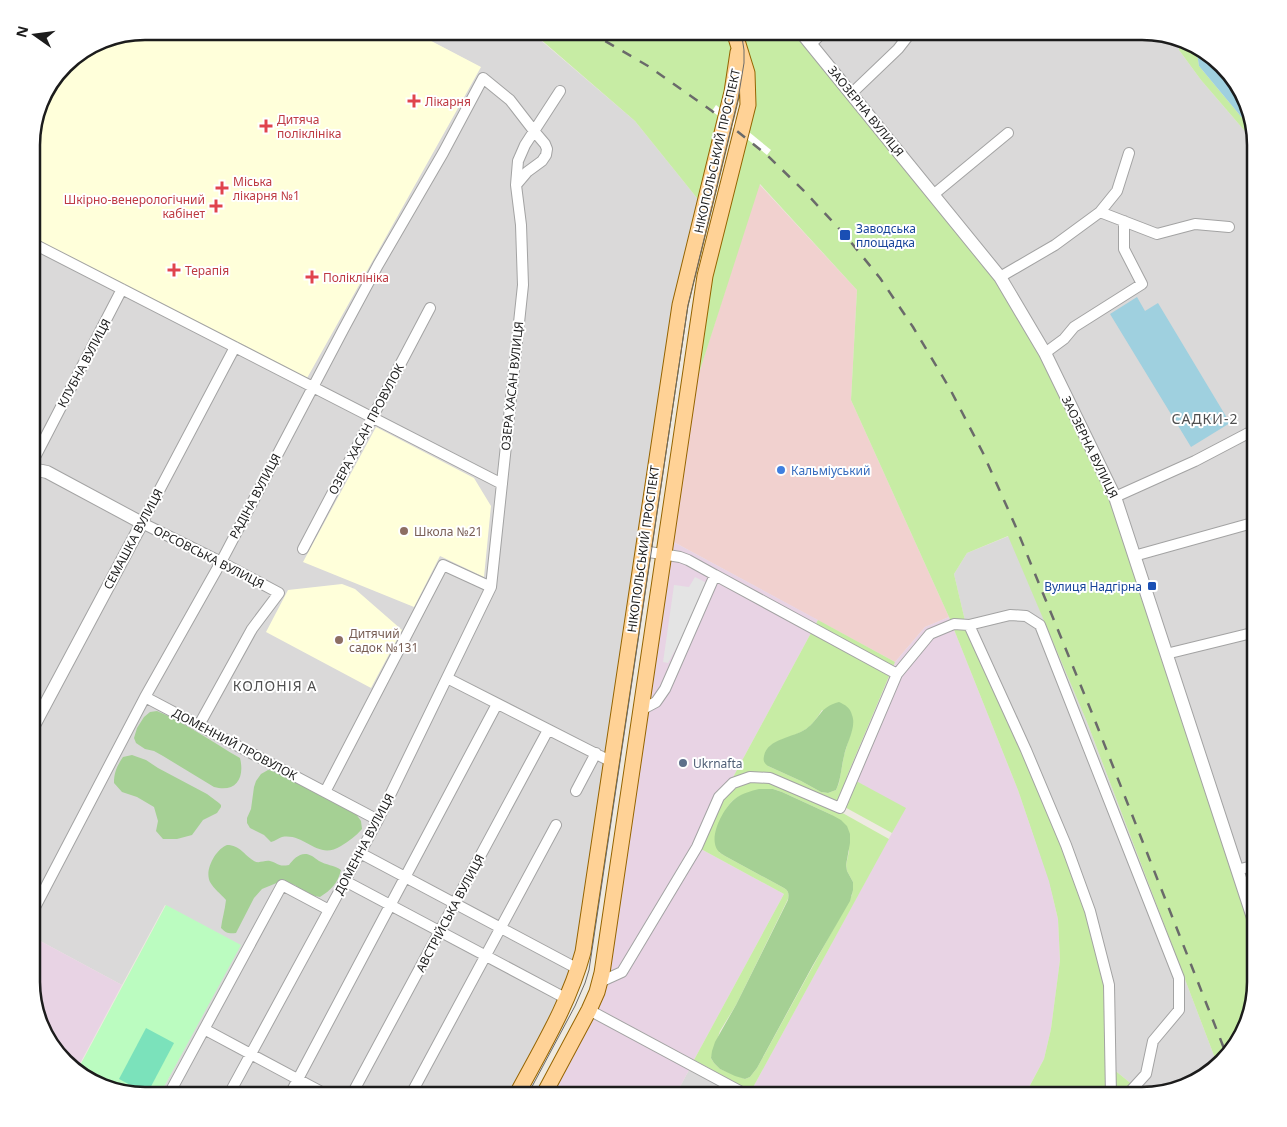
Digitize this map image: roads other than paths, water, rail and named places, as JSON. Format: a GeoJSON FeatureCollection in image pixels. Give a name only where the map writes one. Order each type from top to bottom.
{"type":"FeatureCollection","features":[{"type":"Feature","properties":{"kind":"main road"},"geometry":{"type":"LineString","coordinates":[[737,40],[739,48]]}},
{"type":"Feature","properties":{"kind":"main road","name":"НІКОПОЛЬСЬКИЙ ПРОСПЕКТ"},"geometry":{"type":"LineString","coordinates":[[521,1087],[567,999],[583,952],[680,305],[736,75],[739,48]]}},
{"type":"Feature","properties":{"kind":"main road","name":"НІКОПОЛЬСЬКИЙ ПРОСПЕКТ"},"geometry":{"type":"LineString","coordinates":[[548,1087],[589,1010],[602,973],[705,276],[748,105],[747,73],[739,48]]}},
{"type":"Feature","properties":{"kind":"main road"},"geometry":{"type":"LineString","coordinates":[[612,762],[632,772]]}},
{"type":"Feature","properties":{"kind":"street","name":"ЗАОЗЕРНА ВУЛИЦЯ"},"geometry":{"type":"LineString","coordinates":[[808,40],[1000,277],[1045,353],[1115,497],[1247,900]]}},
{"type":"Feature","properties":{"kind":"street"},"geometry":{"type":"LineString","coordinates":[[811,44],[815,40]]}},
{"type":"Feature","properties":{"kind":"street"},"geometry":{"type":"LineString","coordinates":[[851,94],[905,40]]}},
{"type":"Feature","properties":{"kind":"street","name":"РАДІНА ВУЛИЦЯ"},"geometry":{"type":"LineString","coordinates":[[40,900],[145,697],[220,562],[312,387],[483,78],[510,100],[534,131]]}},
{"type":"Feature","properties":{"kind":"street","name":"ОЗЕРА ХАСАН ВУЛИЦЯ"},"geometry":{"type":"LineString","coordinates":[[491,587],[523,284],[521,225],[516,185],[518,161],[525,145],[560,91]]}},
{"type":"Feature","properties":{"kind":"street"},"geometry":{"type":"LineString","coordinates":[[516,185],[546,155],[548,149],[534,131]]}},
{"type":"Feature","properties":{"kind":"street"},"geometry":{"type":"LineString","coordinates":[[933,195],[1008,133]]}},
{"type":"Feature","properties":{"kind":"street"},"geometry":{"type":"LineString","coordinates":[[1000,277],[1055,245],[1100,212],[1117,191],[1129,153]]}},
{"type":"Feature","properties":{"kind":"street"},"geometry":{"type":"LineString","coordinates":[[1100,212],[1157,234],[1195,224],[1229,226]]}},
{"type":"Feature","properties":{"kind":"street"},"geometry":{"type":"LineString","coordinates":[[1045,353],[1064,339],[1074,327],[1142,284],[1124,249],[1124,221]]}},
{"type":"Feature","properties":{"kind":"street"},"geometry":{"type":"LineString","coordinates":[[40,247],[502,484]]}},
{"type":"Feature","properties":{"kind":"street","name":"КЛУБНА ВУЛИЦЯ"},"geometry":{"type":"LineString","coordinates":[[40,448],[122,289]]}},
{"type":"Feature","properties":{"kind":"street","name":"ОЗЕРА ХАСАН ПРОВУЛОК"},"geometry":{"type":"LineString","coordinates":[[303,549],[430,308]]}},
{"type":"Feature","properties":{"kind":"street","name":"СЕМАШКА ВУЛИЦЯ"},"geometry":{"type":"LineString","coordinates":[[40,716],[235,347]]}},
{"type":"Feature","properties":{"kind":"street"},"geometry":{"type":"LineString","coordinates":[[1115,497],[1195,461],[1247,434]]}},
{"type":"Feature","properties":{"kind":"street","name":"ОРСОВСЬКА ВУЛИЦЯ"},"geometry":{"type":"LineString","coordinates":[[40,471],[47,472],[279,593],[252,628],[199,725]]}},
{"type":"Feature","properties":{"kind":"street"},"geometry":{"type":"LineString","coordinates":[[1134,556],[1247,525]]}},
{"type":"Feature","properties":{"kind":"street"},"geometry":{"type":"LineString","coordinates":[[643,551],[688,560],[897,674]]}},
{"type":"Feature","properties":{"kind":"street"},"geometry":{"type":"LineString","coordinates":[[325,792],[443,564],[491,587]]}},
{"type":"Feature","properties":{"kind":"street"},"geometry":{"type":"LineString","coordinates":[[641,710],[656,702],[665,689],[715,575]]}},
{"type":"Feature","properties":{"kind":"street","name":"ДОМЕННА ВУЛИЦЯ"},"geometry":{"type":"LineString","coordinates":[[233,1087],[378,820],[491,587]]}},
{"type":"Feature","properties":{"kind":"street"},"geometry":{"type":"LineString","coordinates":[[600,982],[622,972],[697,847],[719,798],[733,784],[750,777],[770,778],[840,808],[897,674],[930,634],[954,624],[969,625],[1010,615],[1026,616],[1040,625],[1179,978],[1179,1010],[1153,1041],[1146,1074],[1134,1087]]}},
{"type":"Feature","properties":{"kind":"street"},"geometry":{"type":"LineString","coordinates":[[969,625],[1026,750],[1066,846],[1090,911],[1109,985],[1111,1087]]}},
{"type":"Feature","properties":{"kind":"street"},"geometry":{"type":"LineString","coordinates":[[1166,654],[1247,634]]}},
{"type":"Feature","properties":{"kind":"street"},"geometry":{"type":"LineString","coordinates":[[447,678],[612,762]]}},
{"type":"Feature","properties":{"kind":"street","name":"ДОМЕННИЙ ПРОВУЛОК"},"geometry":{"type":"LineString","coordinates":[[145,697],[378,820]]}},
{"type":"Feature","properties":{"kind":"street"},"geometry":{"type":"LineString","coordinates":[[294,1087],[497,704]]}},
{"type":"Feature","properties":{"kind":"street","name":"АВСТРІЙСЬКА ВУЛИЦЯ"},"geometry":{"type":"LineString","coordinates":[[356,1087],[548,730]]}},
{"type":"Feature","properties":{"kind":"street"},"geometry":{"type":"LineString","coordinates":[[576,791],[596,754]]}},
{"type":"Feature","properties":{"kind":"street"},"geometry":{"type":"LineString","coordinates":[[415,1087],[556,825]]}},
{"type":"Feature","properties":{"kind":"street"},"geometry":{"type":"LineString","coordinates":[[360,853],[578,969]]}},
{"type":"Feature","properties":{"kind":"street"},"geometry":{"type":"LineString","coordinates":[[1237,870],[1247,867]]}},
{"type":"Feature","properties":{"kind":"street"},"geometry":{"type":"LineString","coordinates":[[345,881],[567,999]]}},
{"type":"Feature","properties":{"kind":"street"},"geometry":{"type":"LineString","coordinates":[[173,1087],[282,885],[329,910]]}},
{"type":"Feature","properties":{"kind":"street"},"geometry":{"type":"LineString","coordinates":[[589,1010],[732,1087]]}},
{"type":"Feature","properties":{"kind":"street"},"geometry":{"type":"LineString","coordinates":[[204,1028],[313,1087]]}},
{"type":"Feature","properties":{"kind":"water"},"geometry":{"type":"Polygon","coordinates":[[[1197,56],[1206,62],[1225,81],[1233,92],[1243,119],[1199,66],[1197,56]]]}},
{"type":"Feature","properties":{"kind":"water"},"geometry":{"type":"Polygon","coordinates":[[[1137,297],[1145,311],[1158,303],[1230,423],[1191,447],[1110,314],[1137,297]]]}},
{"type":"Feature","properties":{"kind":"tram line"},"geometry":{"type":"LineString","coordinates":[[532,1087],[575,1006],[589,970],[688,305],[738,99],[744,63],[742,40]]}},
{"type":"Feature","properties":{"kind":"railway"},"geometry":{"type":"LineString","coordinates":[[603,40],[648,66],[712,111],[767,155],[845,235],[880,278],[913,327],[950,389],[983,453],[1015,525],[1092,713],[1224,1047]]}},
{"type":"Feature","properties":{"kind":"place","name":"Лікарня"},"geometry":{"type":"Point","coordinates":[414,101]}},
{"type":"Feature","properties":{"kind":"place","name":"Дитяча поліклініка"},"geometry":{"type":"Point","coordinates":[266,126]}},
{"type":"Feature","properties":{"kind":"place","name":"Міська лікарня №1"},"geometry":{"type":"Point","coordinates":[222,188]}},
{"type":"Feature","properties":{"kind":"place","name":"Шкірно-венерологічний кабінет"},"geometry":{"type":"Point","coordinates":[216,206]}},
{"type":"Feature","properties":{"kind":"place","name":"Заводська площадка"},"geometry":{"type":"Point","coordinates":[845,235]}},
{"type":"Feature","properties":{"kind":"place","name":"Терапія"},"geometry":{"type":"Point","coordinates":[174,270]}},
{"type":"Feature","properties":{"kind":"place","name":"Поліклініка"},"geometry":{"type":"Point","coordinates":[312,277]}},
{"type":"Feature","properties":{"kind":"place","name":"Кальміуський"},"geometry":{"type":"Point","coordinates":[781,470]}},
{"type":"Feature","properties":{"kind":"place","name":"Школа №21"},"geometry":{"type":"Point","coordinates":[404,531]}},
{"type":"Feature","properties":{"kind":"place","name":"Вулиця Надгірна"},"geometry":{"type":"Point","coordinates":[1152,586]}},
{"type":"Feature","properties":{"kind":"place","name":"Дитячий садок №131"},"geometry":{"type":"Point","coordinates":[339,640]}},
{"type":"Feature","properties":{"kind":"place","name":"Ukrnafta"},"geometry":{"type":"Point","coordinates":[683,763]}},
{"type":"Feature","properties":{"kind":"district","name":"САДКИ-2"},"geometry":{"type":"Point","coordinates":[1205,418]}},
{"type":"Feature","properties":{"kind":"district","name":"КОЛОНІЯ А"},"geometry":{"type":"Point","coordinates":[275,685]}}]}
